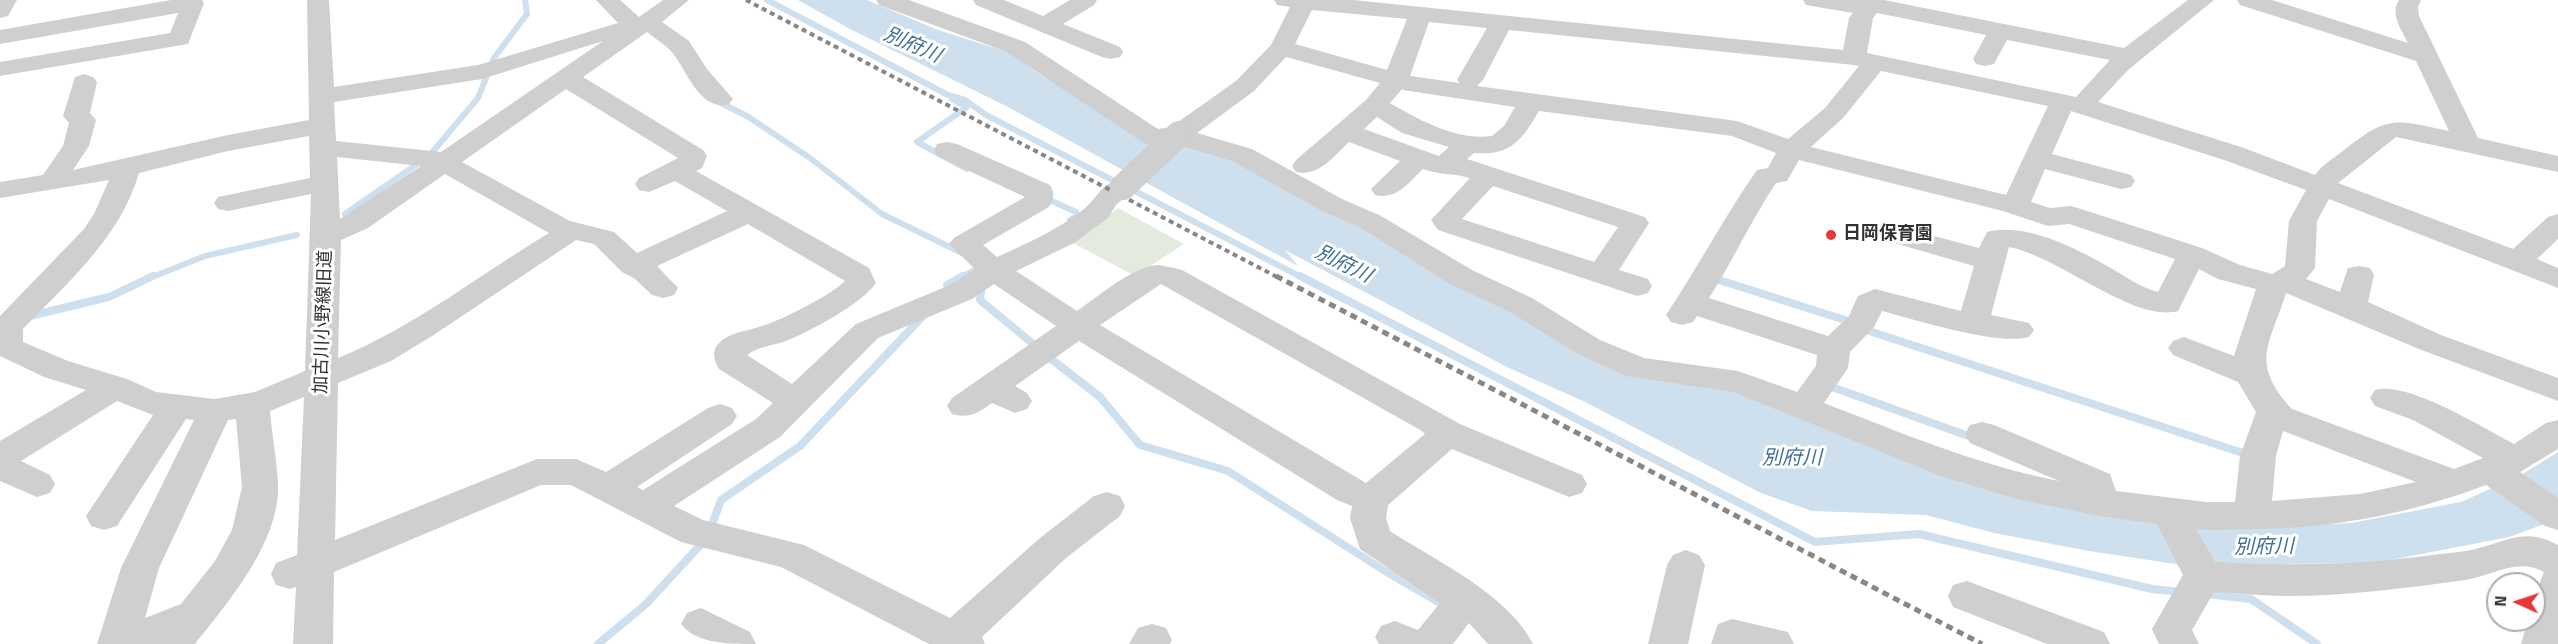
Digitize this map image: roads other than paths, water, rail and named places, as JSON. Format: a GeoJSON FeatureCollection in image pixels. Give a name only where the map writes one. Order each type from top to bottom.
{"type":"FeatureCollection","features":[{"type":"Feature","properties":{"kind":"street"},"geometry":{"type":"LineString","coordinates":[[0,11],[6,0]]}},
{"type":"Feature","properties":{"kind":"street","name":"加古川小野線旧道"},"geometry":{"type":"LineString","coordinates":[[313,644],[303,569],[322,375],[326,236],[324,123],[318,0]]}},
{"type":"Feature","properties":{"kind":"street"},"geometry":{"type":"LineString","coordinates":[[607,0],[640,25],[680,46],[697,73],[720,99]]}},
{"type":"Feature","properties":{"kind":"street"},"geometry":{"type":"LineString","coordinates":[[326,236],[358,222],[432,159],[566,78],[678,0]]}},
{"type":"Feature","properties":{"kind":"street"},"geometry":{"type":"LineString","coordinates":[[887,0],[1016,47],[1153,137],[1174,135],[1220,146],[1262,165],[1332,205],[1371,222],[1461,277],[1521,305],[1590,347],[1638,368],[1738,382],[1954,467],[2013,485],[2103,483]]}},
{"type":"Feature","properties":{"kind":"street"},"geometry":{"type":"LineString","coordinates":[[984,0],[1094,49]]}},
{"type":"Feature","properties":{"kind":"street"},"geometry":{"type":"LineString","coordinates":[[1814,0],[1871,4],[2130,57]]}},
{"type":"Feature","properties":{"kind":"street"},"geometry":{"type":"LineString","coordinates":[[2165,0],[2198,4]]}},
{"type":"Feature","properties":{"kind":"street"},"geometry":{"type":"LineString","coordinates":[[2248,0],[2428,57]]}},
{"type":"Feature","properties":{"kind":"street"},"geometry":{"type":"LineString","coordinates":[[2410,0],[2406,7],[2407,16],[2467,142]]}},
{"type":"Feature","properties":{"kind":"street"},"geometry":{"type":"LineString","coordinates":[[646,506],[768,428],[867,331],[932,303],[1064,237],[1098,212],[1105,200],[1123,187],[1179,134],[1245,86],[1281,48],[1295,1],[1471,20],[1499,11],[1864,60],[2073,104],[2234,154],[2558,279]]}},
{"type":"Feature","properties":{"kind":"street"},"geometry":{"type":"LineString","coordinates":[[0,37],[193,3],[180,39],[0,69]]}},
{"type":"Feature","properties":{"kind":"street"},"geometry":{"type":"LineString","coordinates":[[1044,25],[1088,4]]}},
{"type":"Feature","properties":{"kind":"street"},"geometry":{"type":"LineString","coordinates":[[1834,349],[1687,309],[1736,221],[1767,176],[1777,175],[1792,150],[1834,113],[1864,60],[1861,18],[1871,4]]}},
{"type":"Feature","properties":{"kind":"street"},"geometry":{"type":"LineString","coordinates":[[2012,206],[2018,200],[2036,158],[2073,104],[2088,95],[2130,57],[2198,4]]}},
{"type":"Feature","properties":{"kind":"street"},"geometry":{"type":"LineString","coordinates":[[1481,73],[1499,11]]}},
{"type":"Feature","properties":{"kind":"street"},"geometry":{"type":"LineString","coordinates":[[1306,166],[1375,105],[1396,80],[1409,39],[1421,14]]}},
{"type":"Feature","properties":{"kind":"street"},"geometry":{"type":"LineString","coordinates":[[0,190],[51,183],[324,123],[640,25]]}},
{"type":"Feature","properties":{"kind":"street"},"geometry":{"type":"LineString","coordinates":[[1985,59],[2000,31]]}},
{"type":"Feature","properties":{"kind":"street"},"geometry":{"type":"LineString","coordinates":[[1281,48],[1396,80],[1532,102],[1737,129],[1792,150],[1883,175],[2048,217],[2071,215],[2192,254],[2229,272],[2279,283],[2351,307],[2430,342],[2558,390]]}},
{"type":"Feature","properties":{"kind":"street"},"geometry":{"type":"LineString","coordinates":[[566,78],[693,156],[692,162],[649,184]]}},
{"type":"Feature","properties":{"kind":"street"},"geometry":{"type":"LineString","coordinates":[[51,183],[76,146],[83,120],[76,116],[77,104],[84,82]]}},
{"type":"Feature","properties":{"kind":"street"},"geometry":{"type":"LineString","coordinates":[[1345,131],[1443,167],[1458,153],[1498,145],[1510,136],[1532,102]]}},
{"type":"Feature","properties":{"kind":"street"},"geometry":{"type":"LineString","coordinates":[[1375,105],[1458,153],[1488,175],[1635,223],[1601,274]]}},
{"type":"Feature","properties":{"kind":"street"},"geometry":{"type":"LineString","coordinates":[[324,123],[432,159],[565,229],[604,238],[633,266],[645,271],[663,288]]}},
{"type":"Feature","properties":{"kind":"street"},"geometry":{"type":"LineString","coordinates":[[2280,417],[2253,386],[2249,351],[2271,294],[2279,283],[2300,268],[2303,221],[2327,177],[2381,134],[2393,129],[2467,142],[2558,164]]}},
{"type":"Feature","properties":{"kind":"street"},"geometry":{"type":"LineString","coordinates":[[962,153],[1040,191],[1038,201],[964,244],[985,276],[1076,326],[1350,491],[1371,499]]}},
{"type":"Feature","properties":{"kind":"street"},"geometry":{"type":"LineString","coordinates":[[1385,189],[1419,158]]}},
{"type":"Feature","properties":{"kind":"street"},"geometry":{"type":"LineString","coordinates":[[2036,158],[2121,181]]}},
{"type":"Feature","properties":{"kind":"street"},"geometry":{"type":"LineString","coordinates":[[127,167],[122,192],[77,258],[7,327],[7,347],[56,369],[115,387],[150,403],[215,411],[252,404],[380,353],[421,329],[565,235],[565,229]]}},
{"type":"Feature","properties":{"kind":"street"},"geometry":{"type":"LineString","coordinates":[[677,171],[858,275],[861,283],[851,293],[776,333],[743,342],[730,351],[731,361],[794,401]]}},
{"type":"Feature","properties":{"kind":"street"},"geometry":{"type":"LineString","coordinates":[[1488,175],[1445,220],[1448,224],[1514,241],[1637,286]]}},
{"type":"Feature","properties":{"kind":"street"},"geometry":{"type":"LineString","coordinates":[[228,203],[325,183]]}},
{"type":"Feature","properties":{"kind":"street"},"geometry":{"type":"LineString","coordinates":[[633,266],[749,212]]}},
{"type":"Feature","properties":{"kind":"street"},"geometry":{"type":"LineString","coordinates":[[2517,262],[2558,223]]}},
{"type":"Feature","properties":{"kind":"street"},"geometry":{"type":"LineString","coordinates":[[1904,237],[1934,239],[1991,261]]}},
{"type":"Feature","properties":{"kind":"street"},"geometry":{"type":"LineString","coordinates":[[1973,323],[1997,238],[2004,237],[2067,258],[2132,295],[2167,304],[2192,254]]}},
{"type":"Feature","properties":{"kind":"street"},"geometry":{"type":"LineString","coordinates":[[964,406],[1003,394],[1040,352],[1145,279],[1157,274],[1171,277],[1448,433],[1544,461],[1569,484]]}},
{"type":"Feature","properties":{"kind":"street"},"geometry":{"type":"LineString","coordinates":[[2351,307],[2359,275]]}},
{"type":"Feature","properties":{"kind":"street"},"geometry":{"type":"LineString","coordinates":[[1803,408],[1832,368],[1834,349],[1863,320],[1869,303],[1875,300],[1973,323],[2018,330]]}},
{"type":"Feature","properties":{"kind":"street"},"geometry":{"type":"LineString","coordinates":[[2184,348],[2251,375]]}},
{"type":"Feature","properties":{"kind":"street"},"geometry":{"type":"LineString","coordinates":[[0,457],[115,387]]}},
{"type":"Feature","properties":{"kind":"street"},"geometry":{"type":"LineString","coordinates":[[2387,398],[2425,412],[2502,465],[2558,516]]}},
{"type":"Feature","properties":{"kind":"street"},"geometry":{"type":"LineString","coordinates":[[215,411],[140,568],[119,644],[183,630],[240,552],[250,533],[258,508],[259,468],[252,404]]}},
{"type":"Feature","properties":{"kind":"street"},"geometry":{"type":"LineString","coordinates":[[104,516],[177,406]]}},
{"type":"Feature","properties":{"kind":"street"},"geometry":{"type":"LineString","coordinates":[[608,488],[720,416]]}},
{"type":"Feature","properties":{"kind":"street"},"geometry":{"type":"LineString","coordinates":[[2252,515],[2258,456],[2270,418],[2280,417],[2455,483]]}},
{"type":"Feature","properties":{"kind":"street"},"geometry":{"type":"LineString","coordinates":[[1982,434],[2021,441],[2103,483],[2169,513],[2252,515],[2360,508],[2430,492],[2502,465],[2558,432]]}},
{"type":"Feature","properties":{"kind":"street"},"geometry":{"type":"LineString","coordinates":[[1448,433],[1371,499],[1368,518],[1373,539],[1435,625],[1480,609],[1509,640]]}},
{"type":"Feature","properties":{"kind":"street"},"geometry":{"type":"LineString","coordinates":[[0,466],[37,484]]}},
{"type":"Feature","properties":{"kind":"street"},"geometry":{"type":"LineString","coordinates":[[303,569],[537,472],[576,472],[707,535],[792,555],[960,641],[1053,548],[1107,506]]}},
{"type":"Feature","properties":{"kind":"street"},"geometry":{"type":"LineString","coordinates":[[2169,513],[2203,576]]}},
{"type":"Feature","properties":{"kind":"street"},"geometry":{"type":"LineString","coordinates":[[2203,576],[2286,581],[2378,578],[2481,563],[2514,551],[2535,550],[2558,562]]}},
{"type":"Feature","properties":{"kind":"street"},"geometry":{"type":"LineString","coordinates":[[1668,644],[1686,565]]}},
{"type":"Feature","properties":{"kind":"street"},"geometry":{"type":"LineString","coordinates":[[2179,644],[2172,629],[2203,576]]}},
{"type":"Feature","properties":{"kind":"street"},"geometry":{"type":"LineString","coordinates":[[2542,643],[2558,581]]}},
{"type":"Feature","properties":{"kind":"street"},"geometry":{"type":"LineString","coordinates":[[1967,596],[2006,600],[2090,644]]}},
{"type":"Feature","properties":{"kind":"street"},"geometry":{"type":"LineString","coordinates":[[702,624],[736,644]]}},
{"type":"Feature","properties":{"kind":"street"},"geometry":{"type":"LineString","coordinates":[[1731,644],[1731,635],[1774,644]]}},
{"type":"Feature","properties":{"kind":"water","name":"別府川"},"geometry":{"type":"Polygon","coordinates":[[[798,0],[867,0],[938,30],[1011,53],[1039,74],[1156,132],[1216,150],[1665,377],[1745,394],[1978,485],[2286,526],[2351,523],[2461,502],[2521,475],[2558,452],[2558,519],[2509,537],[2375,563],[2182,565],[2089,551],[1994,533],[1926,515],[1812,511],[1761,493],[1585,402],[1509,368],[1285,250],[1298,266],[1008,107],[848,28],[798,0]]]}},
{"type":"Feature","properties":{"kind":"waterway"},"geometry":{"type":"LineString","coordinates":[[345,214],[430,155],[478,98],[494,58],[527,14],[525,0]]}},
{"type":"Feature","properties":{"kind":"waterway"},"geometry":{"type":"LineString","coordinates":[[767,0],[948,95],[965,100],[986,115],[1118,183]]}},
{"type":"Feature","properties":{"kind":"waterway"},"geometry":{"type":"LineString","coordinates":[[952,99],[967,107],[917,142],[967,169]]}},
{"type":"Feature","properties":{"kind":"waterway"},"geometry":{"type":"LineString","coordinates":[[715,100],[747,116],[810,158],[882,214],[962,253]]}},
{"type":"Feature","properties":{"kind":"waterway"},"geometry":{"type":"LineString","coordinates":[[1131,189],[1303,278]]}},
{"type":"Feature","properties":{"kind":"waterway"},"geometry":{"type":"LineString","coordinates":[[1045,198],[1076,212],[1077,216],[1070,220]]}},
{"type":"Feature","properties":{"kind":"waterway"},"geometry":{"type":"LineString","coordinates":[[150,278],[205,256],[297,235]]}},
{"type":"Feature","properties":{"kind":"waterway"},"geometry":{"type":"LineString","coordinates":[[960,278],[976,269]]}},
{"type":"Feature","properties":{"kind":"waterway"},"geometry":{"type":"LineString","coordinates":[[30,316],[109,297],[153,276]]}},
{"type":"Feature","properties":{"kind":"waterway"},"geometry":{"type":"LineString","coordinates":[[947,285],[963,276]]}},
{"type":"Feature","properties":{"kind":"waterway"},"geometry":{"type":"LineString","coordinates":[[1300,276],[1815,542],[1919,534],[2152,589],[2183,592]]}},
{"type":"Feature","properties":{"kind":"waterway"},"geometry":{"type":"LineString","coordinates":[[1716,279],[1845,320]]}},
{"type":"Feature","properties":{"kind":"waterway"},"geometry":{"type":"LineString","coordinates":[[982,284],[980,300],[1038,348]]}},
{"type":"Feature","properties":{"kind":"waterway"},"geometry":{"type":"LineString","coordinates":[[710,530],[721,500],[800,446],[923,316]]}},
{"type":"Feature","properties":{"kind":"waterway"},"geometry":{"type":"LineString","coordinates":[[1869,331],[2249,455]]}},
{"type":"Feature","properties":{"kind":"waterway"},"geometry":{"type":"LineString","coordinates":[[1046,355],[1100,397],[1140,445],[1228,471],[1385,571],[1447,607]]}},
{"type":"Feature","properties":{"kind":"waterway"},"geometry":{"type":"LineString","coordinates":[[1832,387],[1974,438]]}},
{"type":"Feature","properties":{"kind":"waterway"},"geometry":{"type":"LineString","coordinates":[[598,644],[646,604],[705,540]]}},
{"type":"Feature","properties":{"kind":"waterway"},"geometry":{"type":"LineString","coordinates":[[2206,594],[2251,599],[2317,644]]}},
{"type":"Feature","properties":{"kind":"railway"},"geometry":{"type":"LineString","coordinates":[[746,0],[1279,278]]}},
{"type":"Feature","properties":{"kind":"railway"},"geometry":{"type":"LineString","coordinates":[[1276,276],[1982,644]]}},
{"type":"Feature","properties":{"kind":"place","name":"日岡保育園"},"geometry":{"type":"Point","coordinates":[1831,235]}}]}
